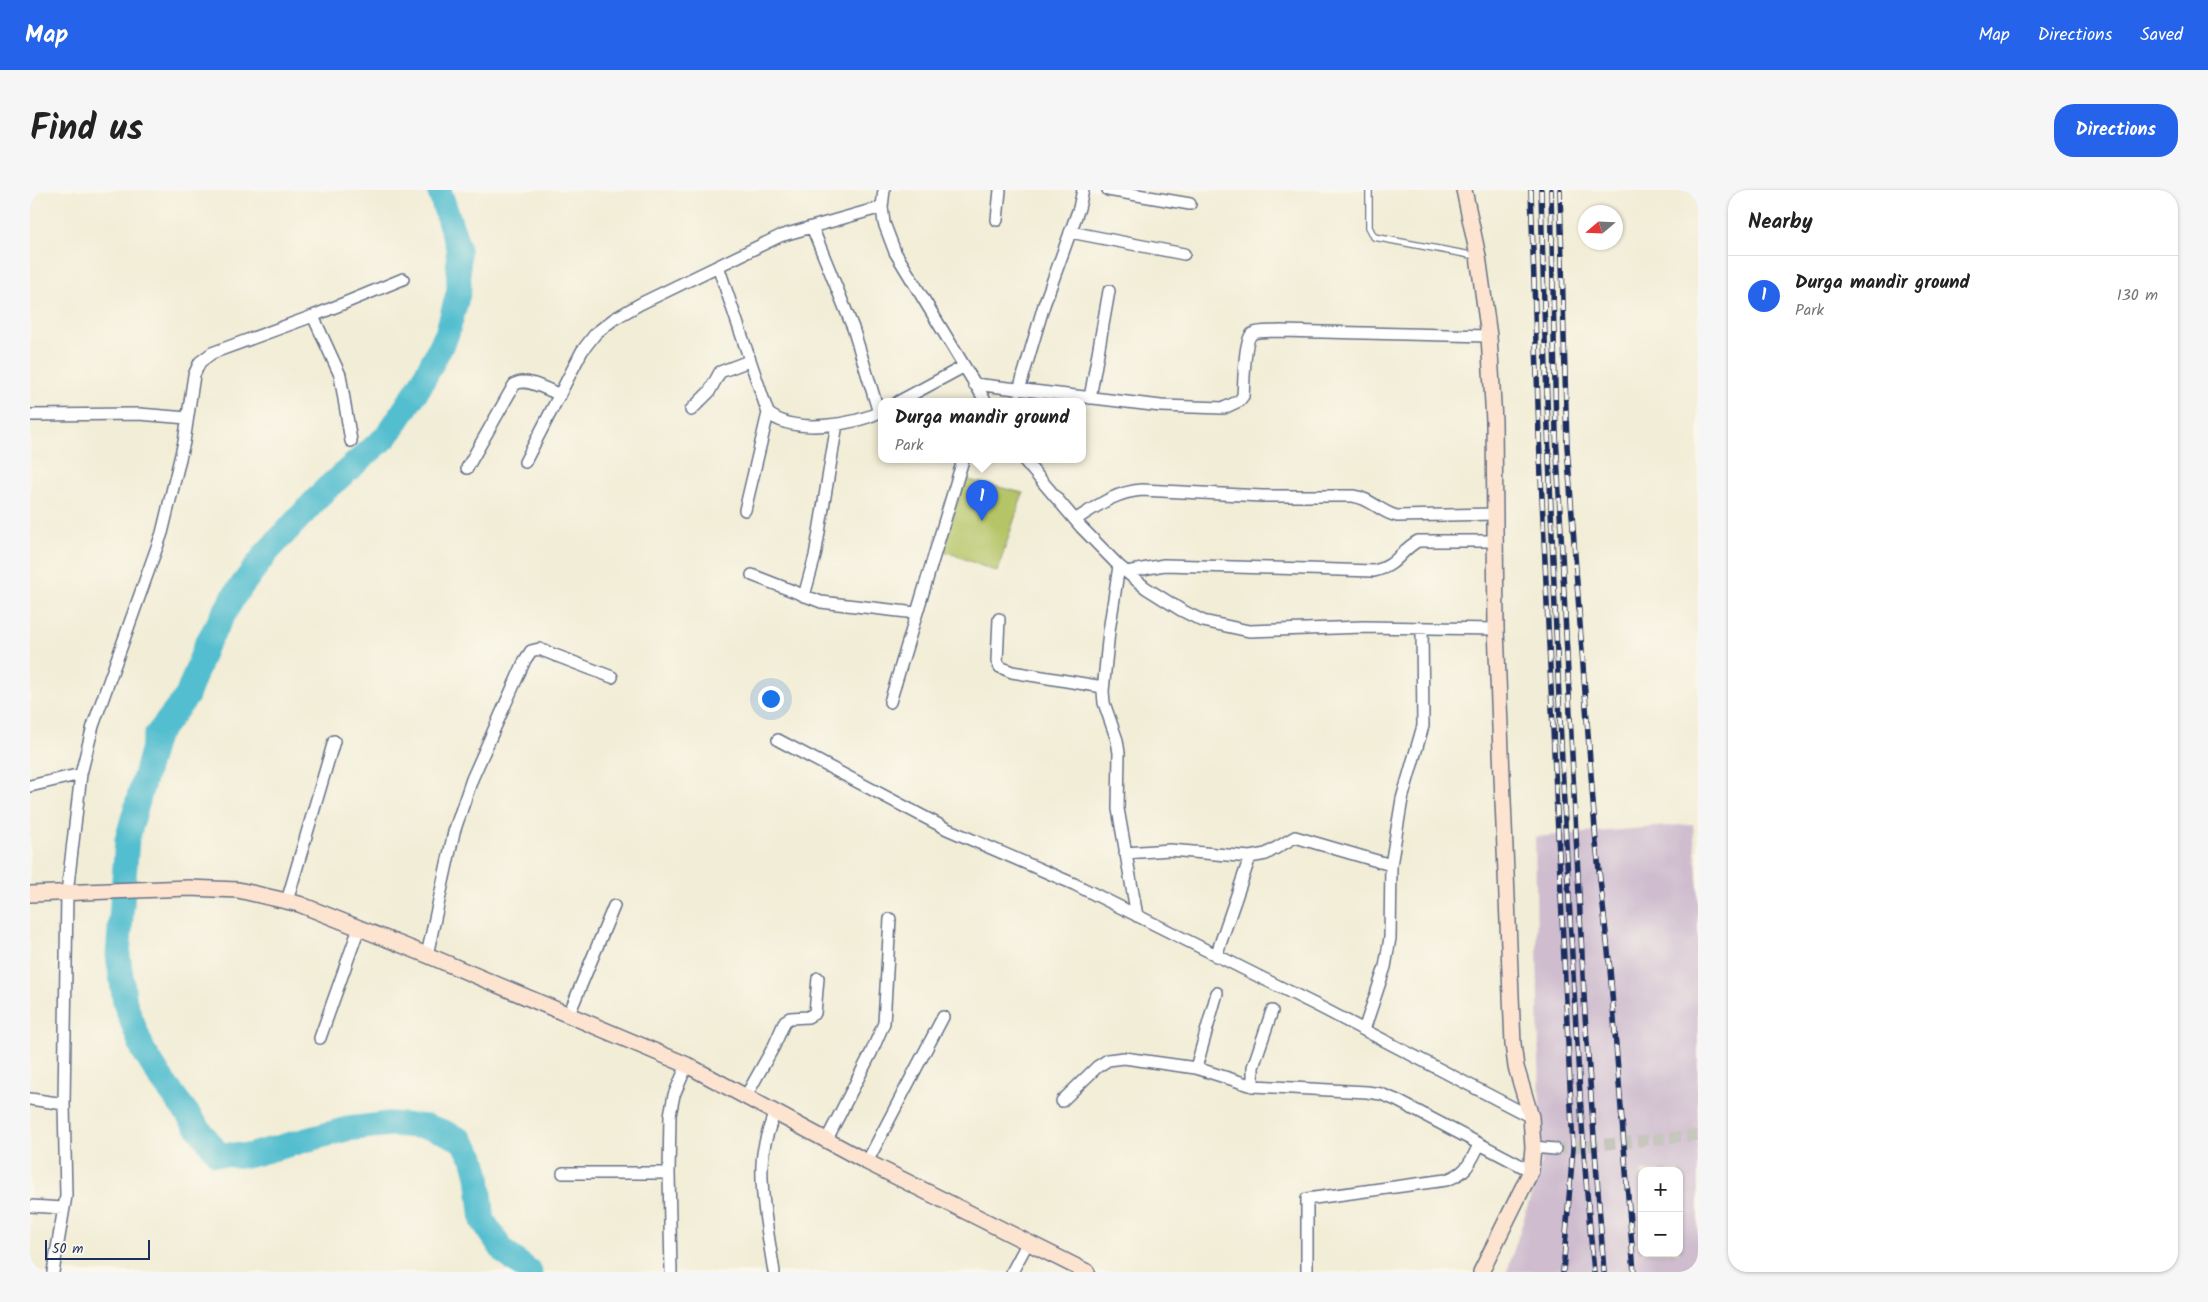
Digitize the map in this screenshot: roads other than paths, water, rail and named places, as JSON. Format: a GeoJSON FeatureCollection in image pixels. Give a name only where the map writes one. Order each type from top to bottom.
{"type":"FeatureCollection","features":[{"type":"Feature","properties":{"kind":"street"},"geometry":{"type":"LineString","coordinates":[[884,190],[882,207],[884,223],[896,252],[963,367],[983,398]]}},
{"type":"Feature","properties":{"kind":"street"},"geometry":{"type":"LineString","coordinates":[[998,220],[1000,190]]}},
{"type":"Feature","properties":{"kind":"street"},"geometry":{"type":"LineString","coordinates":[[1019,390],[1044,305],[1083,190]]}},
{"type":"Feature","properties":{"kind":"street"},"geometry":{"type":"LineString","coordinates":[[1108,190],[1190,204]]}},
{"type":"Feature","properties":{"kind":"street"},"geometry":{"type":"LineString","coordinates":[[1464,190],[1478,256],[1489,336],[1496,514],[1496,629],[1513,1044],[1516,1067],[1531,1117],[1533,1147],[1531,1171],[1481,1272]]}},
{"type":"Feature","properties":{"kind":"street"},"geometry":{"type":"LineString","coordinates":[[525,462],[582,351],[596,333],[640,304],[780,236],[882,207]]}},
{"type":"Feature","properties":{"kind":"street"},"geometry":{"type":"LineString","coordinates":[[812,226],[853,328],[878,403]]}},
{"type":"Feature","properties":{"kind":"street"},"geometry":{"type":"LineString","coordinates":[[1070,232],[1184,254]]}},
{"type":"Feature","properties":{"kind":"street"},"geometry":{"type":"LineString","coordinates":[[718,266],[768,413],[776,419],[785,422],[824,425],[837,424],[878,413]]}},
{"type":"Feature","properties":{"kind":"street"},"geometry":{"type":"LineString","coordinates":[[53,1272],[66,1196],[64,1104],[67,893],[81,774],[93,726],[162,533],[184,442],[194,375],[200,362],[212,353],[314,316],[404,279]]}},
{"type":"Feature","properties":{"kind":"street"},"geometry":{"type":"LineString","coordinates":[[1090,398],[1109,291]]}},
{"type":"Feature","properties":{"kind":"street"},"geometry":{"type":"LineString","coordinates":[[314,316],[340,375],[351,441]]}},
{"type":"Feature","properties":{"kind":"street"},"geometry":{"type":"LineString","coordinates":[[974,384],[1160,406],[1224,408],[1232,406],[1243,396],[1247,345],[1250,336],[1254,333],[1280,331],[1489,336]]}},
{"type":"Feature","properties":{"kind":"street"},"geometry":{"type":"LineString","coordinates":[[691,410],[709,392],[720,372],[749,361]]}},
{"type":"Feature","properties":{"kind":"street"},"geometry":{"type":"LineString","coordinates":[[905,398],[963,367]]}},
{"type":"Feature","properties":{"kind":"street"},"geometry":{"type":"LineString","coordinates":[[467,468],[514,384],[524,382],[560,395]]}},
{"type":"Feature","properties":{"kind":"street"},"geometry":{"type":"LineString","coordinates":[[745,510],[768,413]]}},
{"type":"Feature","properties":{"kind":"street"},"geometry":{"type":"LineString","coordinates":[[32,414],[139,414],[187,418]]}},
{"type":"Feature","properties":{"kind":"street"},"geometry":{"type":"LineString","coordinates":[[804,596],[815,556],[837,424]]}},
{"type":"Feature","properties":{"kind":"street"},"geometry":{"type":"LineString","coordinates":[[890,702],[962,463]]}},
{"type":"Feature","properties":{"kind":"street"},"geometry":{"type":"LineString","coordinates":[[1027,463],[1075,520],[1123,569],[1146,588],[1180,610],[1203,621],[1228,628],[1248,630],[1363,627],[1496,629]]}},
{"type":"Feature","properties":{"kind":"street"},"geometry":{"type":"LineString","coordinates":[[1075,520],[1105,500],[1128,491],[1142,490],[1262,496],[1352,496],[1364,498],[1389,514],[1397,516],[1496,514]]}},
{"type":"Feature","properties":{"kind":"street"},"geometry":{"type":"LineString","coordinates":[[1123,569],[1164,565],[1374,571],[1387,568],[1411,545],[1418,541],[1496,541]]}},
{"type":"Feature","properties":{"kind":"street"},"geometry":{"type":"LineString","coordinates":[[1123,569],[1109,631],[1103,687],[1104,703],[1119,752],[1118,809],[1137,916]]}},
{"type":"Feature","properties":{"kind":"street"},"geometry":{"type":"LineString","coordinates":[[752,575],[821,602],[916,613]]}},
{"type":"Feature","properties":{"kind":"street"},"geometry":{"type":"LineString","coordinates":[[999,619],[997,661],[1000,667],[1012,672],[1103,687]]}},
{"type":"Feature","properties":{"kind":"street"},"geometry":{"type":"LineString","coordinates":[[1364,1030],[1385,966],[1390,938],[1391,865],[1402,798],[1422,726],[1422,628]]}},
{"type":"Feature","properties":{"kind":"street"},"geometry":{"type":"LineString","coordinates":[[427,954],[457,823],[472,779],[525,660],[532,651],[539,649],[612,677]]}},
{"type":"Feature","properties":{"kind":"street"},"geometry":{"type":"LineString","coordinates":[[778,740],[947,829],[1074,884],[1364,1030],[1531,1117]]}},
{"type":"Feature","properties":{"kind":"street"},"geometry":{"type":"LineString","coordinates":[[287,901],[334,741]]}},
{"type":"Feature","properties":{"kind":"street"},"geometry":{"type":"LineString","coordinates":[[30,786],[81,774]]}},
{"type":"Feature","properties":{"kind":"street"},"geometry":{"type":"LineString","coordinates":[[1125,853],[1170,850],[1250,857],[1266,854],[1295,838],[1391,865]]}},
{"type":"Feature","properties":{"kind":"street"},"geometry":{"type":"LineString","coordinates":[[1216,956],[1250,857]]}},
{"type":"Feature","properties":{"kind":"street"},"geometry":{"type":"LineString","coordinates":[[30,894],[142,890],[238,890],[299,904],[427,954],[687,1065],[775,1111],[826,1141],[1087,1272]]}},
{"type":"Feature","properties":{"kind":"street"},"geometry":{"type":"LineString","coordinates":[[569,1014],[614,906]]}},
{"type":"Feature","properties":{"kind":"street"},"geometry":{"type":"LineString","coordinates":[[826,1141],[871,1053],[884,1023],[890,919]]}},
{"type":"Feature","properties":{"kind":"street"},"geometry":{"type":"LineString","coordinates":[[320,1038],[360,928]]}},
{"type":"Feature","properties":{"kind":"street"},"geometry":{"type":"LineString","coordinates":[[746,1096],[774,1046],[785,1020],[790,1018],[808,1018],[815,1013],[818,978]]}},
{"type":"Feature","properties":{"kind":"street"},"geometry":{"type":"LineString","coordinates":[[1196,1068],[1216,993]]}},
{"type":"Feature","properties":{"kind":"street"},"geometry":{"type":"LineString","coordinates":[[1253,1086],[1254,1067],[1272,1011]]}},
{"type":"Feature","properties":{"kind":"street"},"geometry":{"type":"LineString","coordinates":[[867,1162],[943,1017]]}},
{"type":"Feature","properties":{"kind":"street"},"geometry":{"type":"LineString","coordinates":[[1062,1102],[1097,1067],[1108,1060],[1124,1058],[1196,1068],[1253,1086],[1381,1094],[1531,1171]]}},
{"type":"Feature","properties":{"kind":"street"},"geometry":{"type":"LineString","coordinates":[[671,1272],[669,1173],[671,1105],[687,1065]]}},
{"type":"Feature","properties":{"kind":"street"},"geometry":{"type":"LineString","coordinates":[[30,1099],[64,1104]]}},
{"type":"Feature","properties":{"kind":"street"},"geometry":{"type":"LineString","coordinates":[[774,1272],[762,1181],[762,1162],[763,1149],[775,1111]]}},
{"type":"Feature","properties":{"kind":"street"},"geometry":{"type":"LineString","coordinates":[[1307,1272],[1307,1199],[1457,1177],[1465,1170],[1479,1145]]}},
{"type":"Feature","properties":{"kind":"street"},"geometry":{"type":"LineString","coordinates":[[1533,1147],[1555,1149]]}},
{"type":"Feature","properties":{"kind":"street"},"geometry":{"type":"LineString","coordinates":[[563,1173],[669,1173]]}},
{"type":"Feature","properties":{"kind":"street"},"geometry":{"type":"LineString","coordinates":[[30,1206],[64,1208]]}},
{"type":"Feature","properties":{"kind":"street"},"geometry":{"type":"LineString","coordinates":[[1012,1272],[1028,1242]]}},
{"type":"Feature","properties":{"kind":"lane"},"geometry":{"type":"LineString","coordinates":[[1369,190],[1369,227],[1374,236],[1478,256]]}},
{"type":"Feature","properties":{"kind":"waterway"},"geometry":{"type":"LineString","coordinates":[[439,190],[458,247],[459,290],[447,334],[420,386],[387,436],[326,489],[267,552],[234,596],[206,645],[187,696],[156,736],[127,840],[118,955],[125,1003],[143,1050],[162,1080],[218,1154],[247,1156],[347,1129],[390,1124],[429,1127],[444,1132],[461,1140],[473,1157],[478,1176],[483,1221],[504,1252],[530,1272]]}},
{"type":"Feature","properties":{"kind":"tunnel"},"geometry":{"type":"LineString","coordinates":[[1555,1149],[1698,1135]]}},
{"type":"Feature","properties":{"kind":"railway"},"geometry":{"type":"LineString","coordinates":[[1531,190],[1539,435],[1573,1148],[1563,1272]]}},
{"type":"Feature","properties":{"kind":"railway"},"geometry":{"type":"LineString","coordinates":[[1541,190],[1548,435],[1562,761],[1581,1111],[1594,1272]]}},
{"type":"Feature","properties":{"kind":"railway"},"geometry":{"type":"LineString","coordinates":[[1551,190],[1556,433],[1585,1015],[1604,1272]]}},
{"type":"Feature","properties":{"kind":"railway"},"geometry":{"type":"LineString","coordinates":[[1560,190],[1567,446],[1596,843],[1610,969],[1634,1272]]}},
{"type":"Feature","properties":{"kind":"place","name":"Durga mandir ground"},"geometry":{"type":"Point","coordinates":[982,521]}}]}
